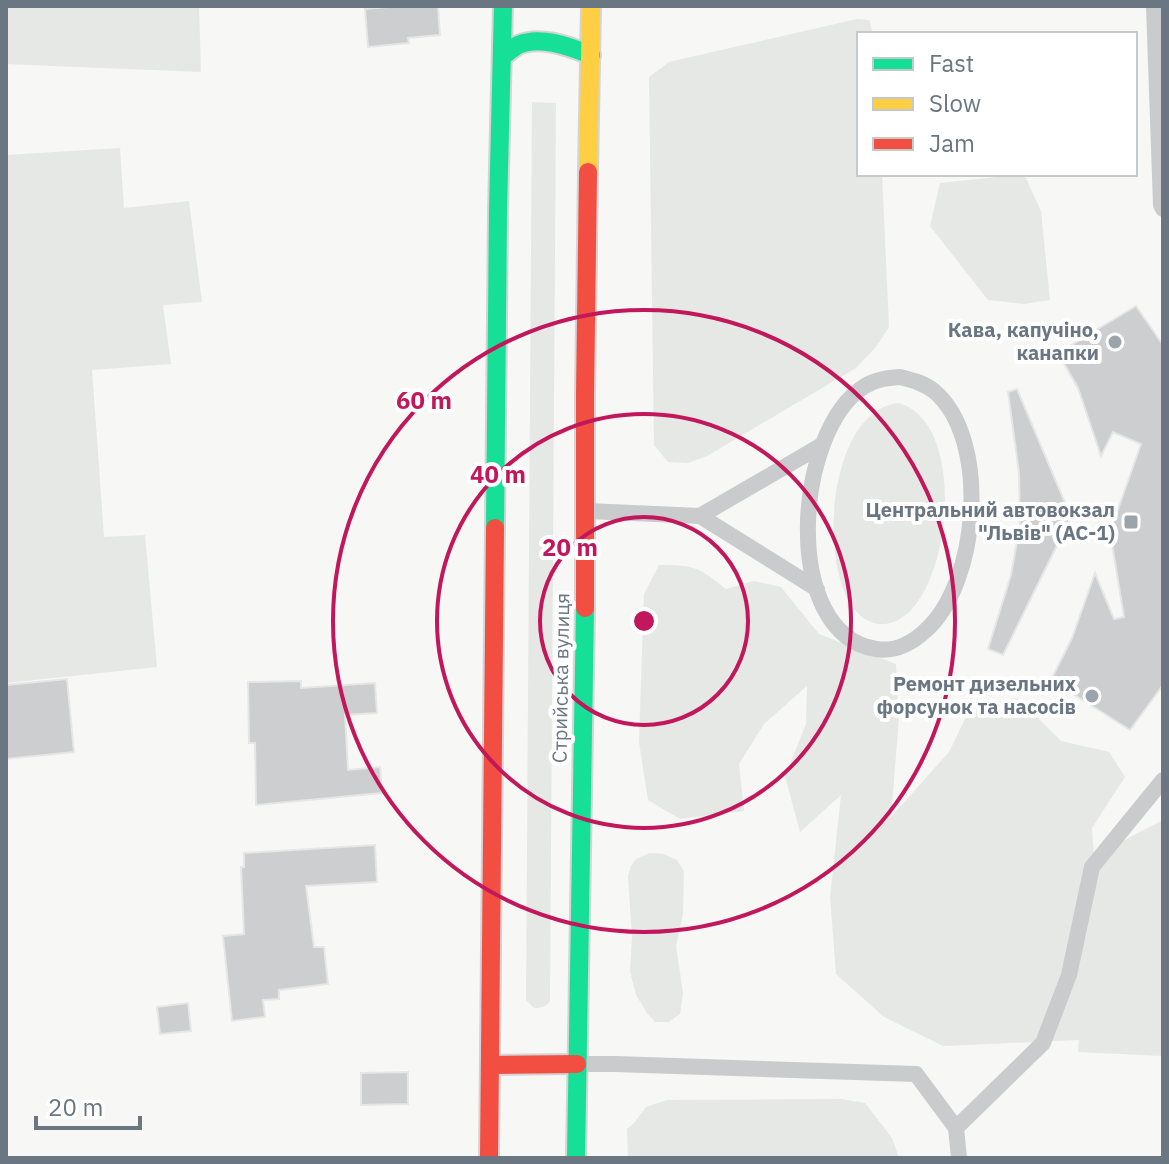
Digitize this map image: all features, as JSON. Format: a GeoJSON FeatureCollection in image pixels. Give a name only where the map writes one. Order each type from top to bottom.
{"type":"FeatureCollection","features":[{"type":"Feature","properties":{"kind":"main road"},"geometry":{"type":"LineString","coordinates":[[489,1158],[498,210],[503,6]]}},
{"type":"Feature","properties":{"kind":"main road","name":"Стрийська вулиця"},"geometry":{"type":"LineString","coordinates":[[576,1158],[591,6]]}},
{"type":"Feature","properties":{"kind":"main road"},"geometry":{"type":"LineString","coordinates":[[502,57],[517,46],[541,41],[591,55]]}},
{"type":"Feature","properties":{"kind":"main road"},"geometry":{"type":"LineString","coordinates":[[491,1065],[577,1064]]}},
{"type":"Feature","properties":{"kind":"lane"},"geometry":{"type":"LineString","coordinates":[[1154,6],[1159,36],[1158,145],[1163,209]]}},
{"type":"Feature","properties":{"kind":"lane"},"geometry":{"type":"LineString","coordinates":[[900,377],[918,382],[934,391],[946,405],[967,457],[971,499],[968,542],[957,582],[939,616],[913,641],[897,649],[878,650],[860,646],[845,636],[833,622],[817,589],[807,528],[811,485],[822,445],[840,411],[865,386],[882,379],[900,377]]}},
{"type":"Feature","properties":{"kind":"lane"},"geometry":{"type":"LineString","coordinates":[[700,516],[822,445]]}},
{"type":"Feature","properties":{"kind":"lane"},"geometry":{"type":"LineString","coordinates":[[586,511],[700,516],[817,589]]}},
{"type":"Feature","properties":{"kind":"lane"},"geometry":{"type":"LineString","coordinates":[[956,1128],[1043,1043],[1069,975],[1092,867],[1163,780]]}},
{"type":"Feature","properties":{"kind":"lane"},"geometry":{"type":"LineString","coordinates":[[577,1064],[916,1074],[956,1128],[959,1158]]}},
{"type":"Feature","properties":{"kind":"shaded area"},"geometry":{"type":"Polygon","coordinates":[[[6,6],[199,6],[201,72],[6,64],[6,6]]]}},
{"type":"Feature","properties":{"kind":"shaded area"},"geometry":{"type":"Polygon","coordinates":[[[857,19],[869,20],[872,32],[857,32],[857,176],[882,176],[889,327],[876,347],[856,368],[707,456],[688,463],[668,462],[654,445],[649,77],[669,62],[857,19]]]}},
{"type":"Feature","properties":{"kind":"shaded area"},"geometry":{"type":"Polygon","coordinates":[[[532,102],[556,103],[550,1001],[543,1007],[534,1008],[526,1000],[532,102]]]}},
{"type":"Feature","properties":{"kind":"shaded area"},"geometry":{"type":"Polygon","coordinates":[[[120,148],[124,208],[189,201],[202,302],[163,305],[171,364],[92,370],[104,537],[145,535],[157,667],[6,683],[6,155],[120,148]]]}},
{"type":"Feature","properties":{"kind":"shaded area"},"geometry":{"type":"Polygon","coordinates":[[[1025,176],[1041,211],[1050,300],[1024,304],[988,300],[930,226],[940,183],[1025,176]]]}},
{"type":"Feature","properties":{"kind":"shaded area"},"geometry":{"type":"Polygon","coordinates":[[[898,403],[922,418],[937,446],[944,482],[944,522],[936,561],[923,594],[904,616],[880,624],[859,614],[844,589],[835,555],[834,516],[839,476],[852,441],[871,415],[898,403]]]}},
{"type":"Feature","properties":{"kind":"shaded area"},"geometry":{"type":"Polygon","coordinates":[[[659,565],[696,569],[726,589],[754,581],[781,587],[819,634],[896,664],[899,718],[891,817],[949,752],[971,707],[1018,698],[1061,741],[1109,752],[1125,777],[1092,828],[1094,856],[1163,820],[1163,1056],[1078,1052],[1079,1040],[943,1046],[884,1017],[836,974],[830,897],[841,795],[800,832],[785,776],[806,724],[807,686],[764,724],[739,764],[744,811],[680,819],[648,800],[639,742],[644,594],[659,565]]]}},
{"type":"Feature","properties":{"kind":"shaded area"},"geometry":{"type":"Polygon","coordinates":[[[649,853],[664,854],[677,860],[684,871],[683,914],[676,946],[683,993],[680,1014],[669,1022],[655,1022],[647,1013],[636,995],[630,971],[632,937],[628,876],[636,859],[649,853]]]}},
{"type":"Feature","properties":{"kind":"shaded area"},"geometry":{"type":"Polygon","coordinates":[[[841,1099],[865,1103],[892,1138],[899,1158],[628,1158],[627,1129],[646,1107],[667,1100],[841,1099]]]}},
{"type":"Feature","properties":{"kind":"building"},"geometry":{"type":"Polygon","coordinates":[[[438,6],[440,35],[408,38],[409,43],[368,47],[365,9],[438,6]]]}},
{"type":"Feature","properties":{"kind":"building"},"geometry":{"type":"Polygon","coordinates":[[[1136,306],[1163,345],[1163,685],[1130,730],[1051,680],[1072,638],[1095,573],[1114,619],[1124,617],[1110,532],[1141,444],[1113,432],[1101,456],[1078,388],[1058,353],[1136,306]]]}},
{"type":"Feature","properties":{"kind":"building"},"geometry":{"type":"Polygon","coordinates":[[[1017,389],[1071,517],[1003,655],[988,649],[1011,575],[1020,524],[1019,473],[1008,392],[1017,389]]]}},
{"type":"Feature","properties":{"kind":"building"},"geometry":{"type":"Polygon","coordinates":[[[67,679],[74,752],[6,759],[6,685],[67,679]]]}},
{"type":"Feature","properties":{"kind":"building"},"geometry":{"type":"Polygon","coordinates":[[[301,681],[301,688],[375,683],[377,713],[345,715],[348,770],[380,767],[382,793],[256,805],[255,743],[249,743],[248,682],[301,681]]]}},
{"type":"Feature","properties":{"kind":"building"},"geometry":{"type":"Polygon","coordinates":[[[375,845],[377,882],[306,886],[314,947],[324,947],[328,984],[279,990],[279,999],[263,1000],[265,1017],[232,1021],[223,936],[244,934],[241,867],[244,867],[244,853],[375,845]]]}},
{"type":"Feature","properties":{"kind":"building"},"geometry":{"type":"Polygon","coordinates":[[[188,1003],[191,1031],[160,1034],[157,1007],[188,1003]]]}},
{"type":"Feature","properties":{"kind":"building"},"geometry":{"type":"Polygon","coordinates":[[[408,1072],[408,1104],[361,1105],[361,1073],[408,1072]]]}},
{"type":"Feature","properties":{"kind":"traffic: fast"},"geometry":{"type":"LineString","coordinates":[[495,528],[503,6]]}},
{"type":"Feature","properties":{"kind":"traffic: fast"},"geometry":{"type":"LineString","coordinates":[[502,57],[518,45],[536,41],[555,43],[591,55]]}},
{"type":"Feature","properties":{"kind":"traffic: fast"},"geometry":{"type":"LineString","coordinates":[[576,1158],[585,608]]}},
{"type":"Feature","properties":{"kind":"traffic: slow"},"geometry":{"type":"LineString","coordinates":[[588,172],[591,6]]}},
{"type":"Feature","properties":{"kind":"traffic: jam"},"geometry":{"type":"LineString","coordinates":[[585,608],[588,172]]}},
{"type":"Feature","properties":{"kind":"traffic: jam"},"geometry":{"type":"LineString","coordinates":[[489,1158],[495,528]]}},
{"type":"Feature","properties":{"kind":"traffic: jam"},"geometry":{"type":"LineString","coordinates":[[491,1065],[577,1064]]}},
{"type":"Feature","properties":{"kind":"place","name":"Кава, капучіно, канапки"},"geometry":{"type":"Point","coordinates":[1115,342]}},
{"type":"Feature","properties":{"kind":"place","name":"Центральний автовокзал \"Львів\" (АС-1)"},"geometry":{"type":"Point","coordinates":[1131,522]}},
{"type":"Feature","properties":{"kind":"place","name":"Ремонт дизельних форсунок та насосів"},"geometry":{"type":"Point","coordinates":[1092,696]}}]}
